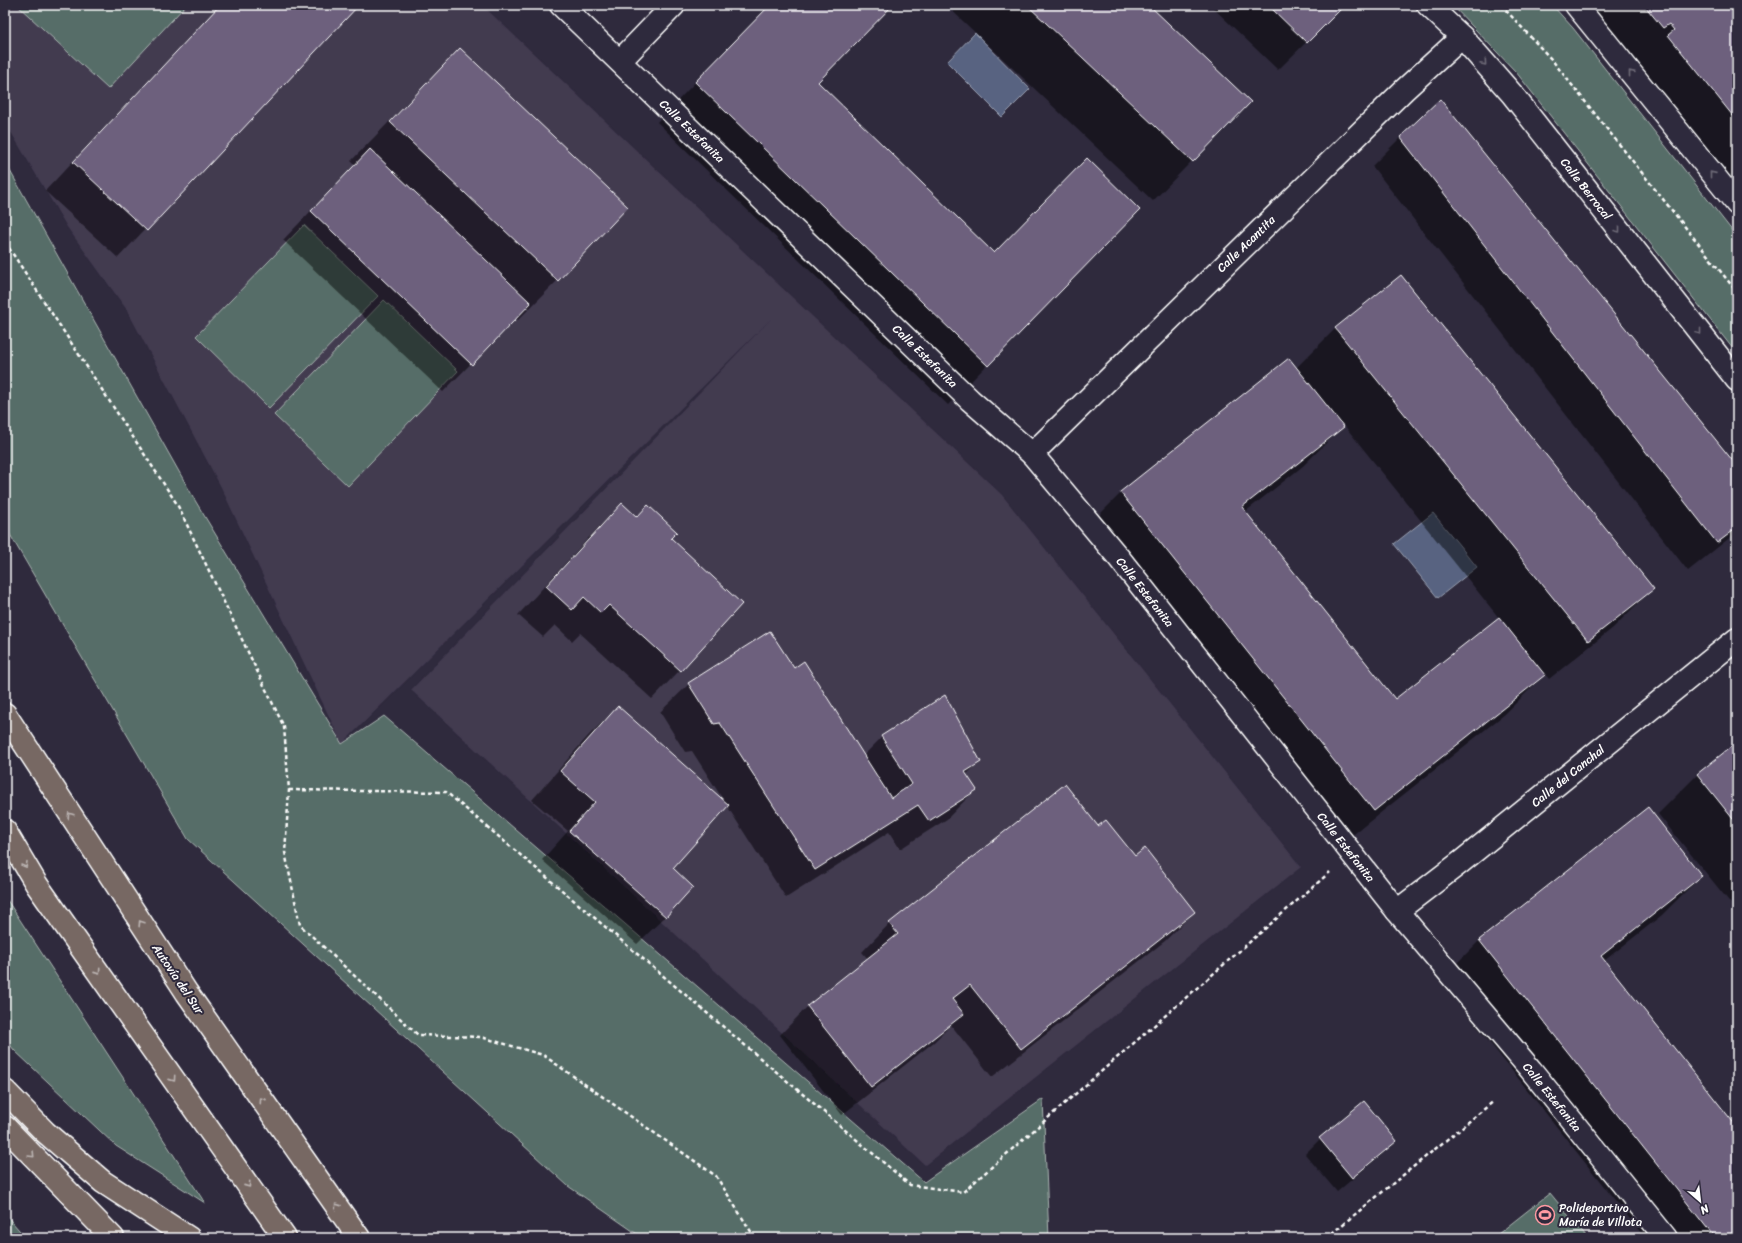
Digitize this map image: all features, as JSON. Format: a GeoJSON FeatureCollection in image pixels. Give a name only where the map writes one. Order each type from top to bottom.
{"type":"FeatureCollection","features":[{"type":"Feature","properties":{"kind":"highway","name":"Autovía del Sur"},"geometry":{"type":"LineString","coordinates":[[5,714],[187,993],[359,1238]]}},
{"type":"Feature","properties":{"kind":"highway"},"geometry":{"type":"LineString","coordinates":[[5,831],[37,885],[285,1238]]}},
{"type":"Feature","properties":{"kind":"highway"},"geometry":{"type":"LineString","coordinates":[[5,1091],[45,1132],[103,1182],[189,1238]]}},
{"type":"Feature","properties":{"kind":"highway"},"geometry":{"type":"LineString","coordinates":[[5,1127],[113,1238]]}},
{"type":"Feature","properties":{"kind":"street","name":"Calle Estefanita"},"geometry":{"type":"LineString","coordinates":[[561,5],[970,400],[1032,454],[1119,558],[1397,911],[1531,1070],[1666,1238]]}},
{"type":"Feature","properties":{"kind":"street"},"geometry":{"type":"LineString","coordinates":[[620,61],[674,5]]}},
{"type":"Feature","properties":{"kind":"street","name":"Calle Berrocal"},"geometry":{"type":"LineString","coordinates":[[1428,5],[1462,37],[1512,94],[1737,380]]}},
{"type":"Feature","properties":{"kind":"street"},"geometry":{"type":"LineString","coordinates":[[1576,5],[1737,204]]}},
{"type":"Feature","properties":{"kind":"street","name":"Calle Acantita"},"geometry":{"type":"LineString","coordinates":[[1032,454],[1404,90],[1462,37]]}},
{"type":"Feature","properties":{"kind":"street","name":"Calle del Canchal"},"geometry":{"type":"LineString","coordinates":[[1397,911],[1468,857],[1737,639]]}},
{"type":"Feature","properties":{"kind":"path"},"geometry":{"type":"LineString","coordinates":[[1501,5],[1552,60],[1737,292]]}},
{"type":"Feature","properties":{"kind":"path"},"geometry":{"type":"LineString","coordinates":[[5,242],[177,504],[284,727],[289,790],[285,852],[300,925],[418,1035],[481,1037],[543,1055],[716,1176],[755,1238]]}},
{"type":"Feature","properties":{"kind":"path"},"geometry":{"type":"LineString","coordinates":[[289,790],[446,792],[910,1185],[962,1192],[1351,854]]}},
{"type":"Feature","properties":{"kind":"path"},"geometry":{"type":"LineString","coordinates":[[1326,1238],[1494,1101]]}},
{"type":"Feature","properties":{"kind":"shaded area"},"geometry":{"type":"Polygon","coordinates":[[[5,5],[482,5],[1002,495],[1301,867],[925,1165],[411,690],[771,319],[342,744],[221,487],[127,310],[67,227],[5,122],[5,5]]]}},
{"type":"Feature","properties":{"kind":"green space"},"geometry":{"type":"Polygon","coordinates":[[[17,5],[186,5],[108,89],[17,5]]]}},
{"type":"Feature","properties":{"kind":"green space"},"geometry":{"type":"Polygon","coordinates":[[[1452,5],[1552,5],[1573,28],[1737,237],[1737,354],[1516,72],[1452,5]]]}},
{"type":"Feature","properties":{"kind":"green space"},"geometry":{"type":"Polygon","coordinates":[[[5,162],[196,502],[342,744],[384,716],[924,1182],[1043,1099],[1049,1238],[643,1238],[568,1186],[188,839],[5,526],[5,162]]]}},
{"type":"Feature","properties":{"kind":"green space"},"geometry":{"type":"Polygon","coordinates":[[[304,225],[378,296],[269,408],[196,336],[304,225]]]}},
{"type":"Feature","properties":{"kind":"green space"},"geometry":{"type":"Polygon","coordinates":[[[384,300],[458,371],[348,486],[274,415],[384,300]]]}},
{"type":"Feature","properties":{"kind":"green space"},"geometry":{"type":"Polygon","coordinates":[[[5,897],[205,1203],[116,1146],[14,1050],[5,1038],[5,897]]]}},
{"type":"Feature","properties":{"kind":"green space","name":"Polideportivo María de Villota"},"geometry":{"type":"Polygon","coordinates":[[[1550,1193],[1587,1238],[1493,1238],[1550,1193]]]}},
{"type":"Feature","properties":{"kind":"green space"},"geometry":{"type":"Polygon","coordinates":[[[5,1214],[26,1238],[5,1238],[5,1214]]]}},
{"type":"Feature","properties":{"kind":"water"},"geometry":{"type":"Polygon","coordinates":[[[975,33],[1030,89],[1002,117],[947,62],[975,33]]]}},
{"type":"Feature","properties":{"kind":"water"},"geometry":{"type":"Polygon","coordinates":[[[1433,513],[1477,567],[1438,598],[1394,544],[1433,513]]]}},
{"type":"Feature","properties":{"kind":"building"},"geometry":{"type":"Polygon","coordinates":[[[220,5],[359,5],[147,231],[73,162],[220,5]]]}},
{"type":"Feature","properties":{"kind":"building"},"geometry":{"type":"Polygon","coordinates":[[[770,5],[893,5],[818,82],[994,253],[1087,158],[1140,210],[988,366],[695,82],[770,5]]]}},
{"type":"Feature","properties":{"kind":"building"},"geometry":{"type":"Polygon","coordinates":[[[1027,5],[1149,5],[1251,102],[1193,162],[1027,5]]]}},
{"type":"Feature","properties":{"kind":"building"},"geometry":{"type":"Polygon","coordinates":[[[1268,5],[1345,5],[1307,43],[1268,5]]]}},
{"type":"Feature","properties":{"kind":"building"},"geometry":{"type":"Polygon","coordinates":[[[1644,5],[1737,5],[1737,121],[1668,35],[1674,30],[1669,24],[1663,28],[1644,5]]]}},
{"type":"Feature","properties":{"kind":"building"},"geometry":{"type":"Polygon","coordinates":[[[460,48],[628,207],[558,281],[390,122],[460,48]]]}},
{"type":"Feature","properties":{"kind":"building"},"geometry":{"type":"Polygon","coordinates":[[[1440,99],[1737,466],[1737,528],[1717,543],[1400,137],[1440,99]]]}},
{"type":"Feature","properties":{"kind":"building"},"geometry":{"type":"Polygon","coordinates":[[[370,149],[531,303],[472,365],[311,211],[370,149]]]}},
{"type":"Feature","properties":{"kind":"building"},"geometry":{"type":"Polygon","coordinates":[[[1401,275],[1654,589],[1588,641],[1335,328],[1401,275]]]}},
{"type":"Feature","properties":{"kind":"building"},"geometry":{"type":"Polygon","coordinates":[[[1289,358],[1344,427],[1242,507],[1395,699],[1499,617],[1545,675],[1374,811],[1120,492],[1289,358]]]}},
{"type":"Feature","properties":{"kind":"building"},"geometry":{"type":"Polygon","coordinates":[[[622,503],[637,517],[648,505],[677,532],[671,538],[742,604],[681,671],[609,605],[601,613],[584,597],[572,610],[546,586],[622,503]]]}},
{"type":"Feature","properties":{"kind":"building"},"geometry":{"type":"Polygon","coordinates":[[[770,631],[794,668],[804,661],[891,798],[912,784],[881,736],[945,695],[981,762],[965,772],[977,790],[929,821],[918,805],[815,870],[720,723],[714,724],[688,683],[770,631]]]}},
{"type":"Feature","properties":{"kind":"building"},"geometry":{"type":"Polygon","coordinates":[[[618,706],[729,805],[673,868],[693,887],[666,917],[569,831],[595,802],[560,771],[618,706]]]}},
{"type":"Feature","properties":{"kind":"building"},"geometry":{"type":"Polygon","coordinates":[[[1737,742],[1737,824],[1697,774],[1737,742]]]}},
{"type":"Feature","properties":{"kind":"building"},"geometry":{"type":"Polygon","coordinates":[[[1065,784],[1098,826],[1106,820],[1135,856],[1145,848],[1195,912],[1021,1049],[970,985],[952,999],[964,1014],[871,1087],[807,1006],[898,934],[889,923],[1065,784]]]}},
{"type":"Feature","properties":{"kind":"building"},"geometry":{"type":"Polygon","coordinates":[[[1648,807],[1702,876],[1601,956],[1737,1127],[1737,1238],[1715,1238],[1479,940],[1648,807]]]}},
{"type":"Feature","properties":{"kind":"building"},"geometry":{"type":"Polygon","coordinates":[[[1364,1101],[1397,1141],[1352,1178],[1319,1138],[1364,1101]]]}},
{"type":"Feature","properties":{"kind":"place","name":"Polideportivo María de Villota"},"geometry":{"type":"Point","coordinates":[1545,1215]}}]}
